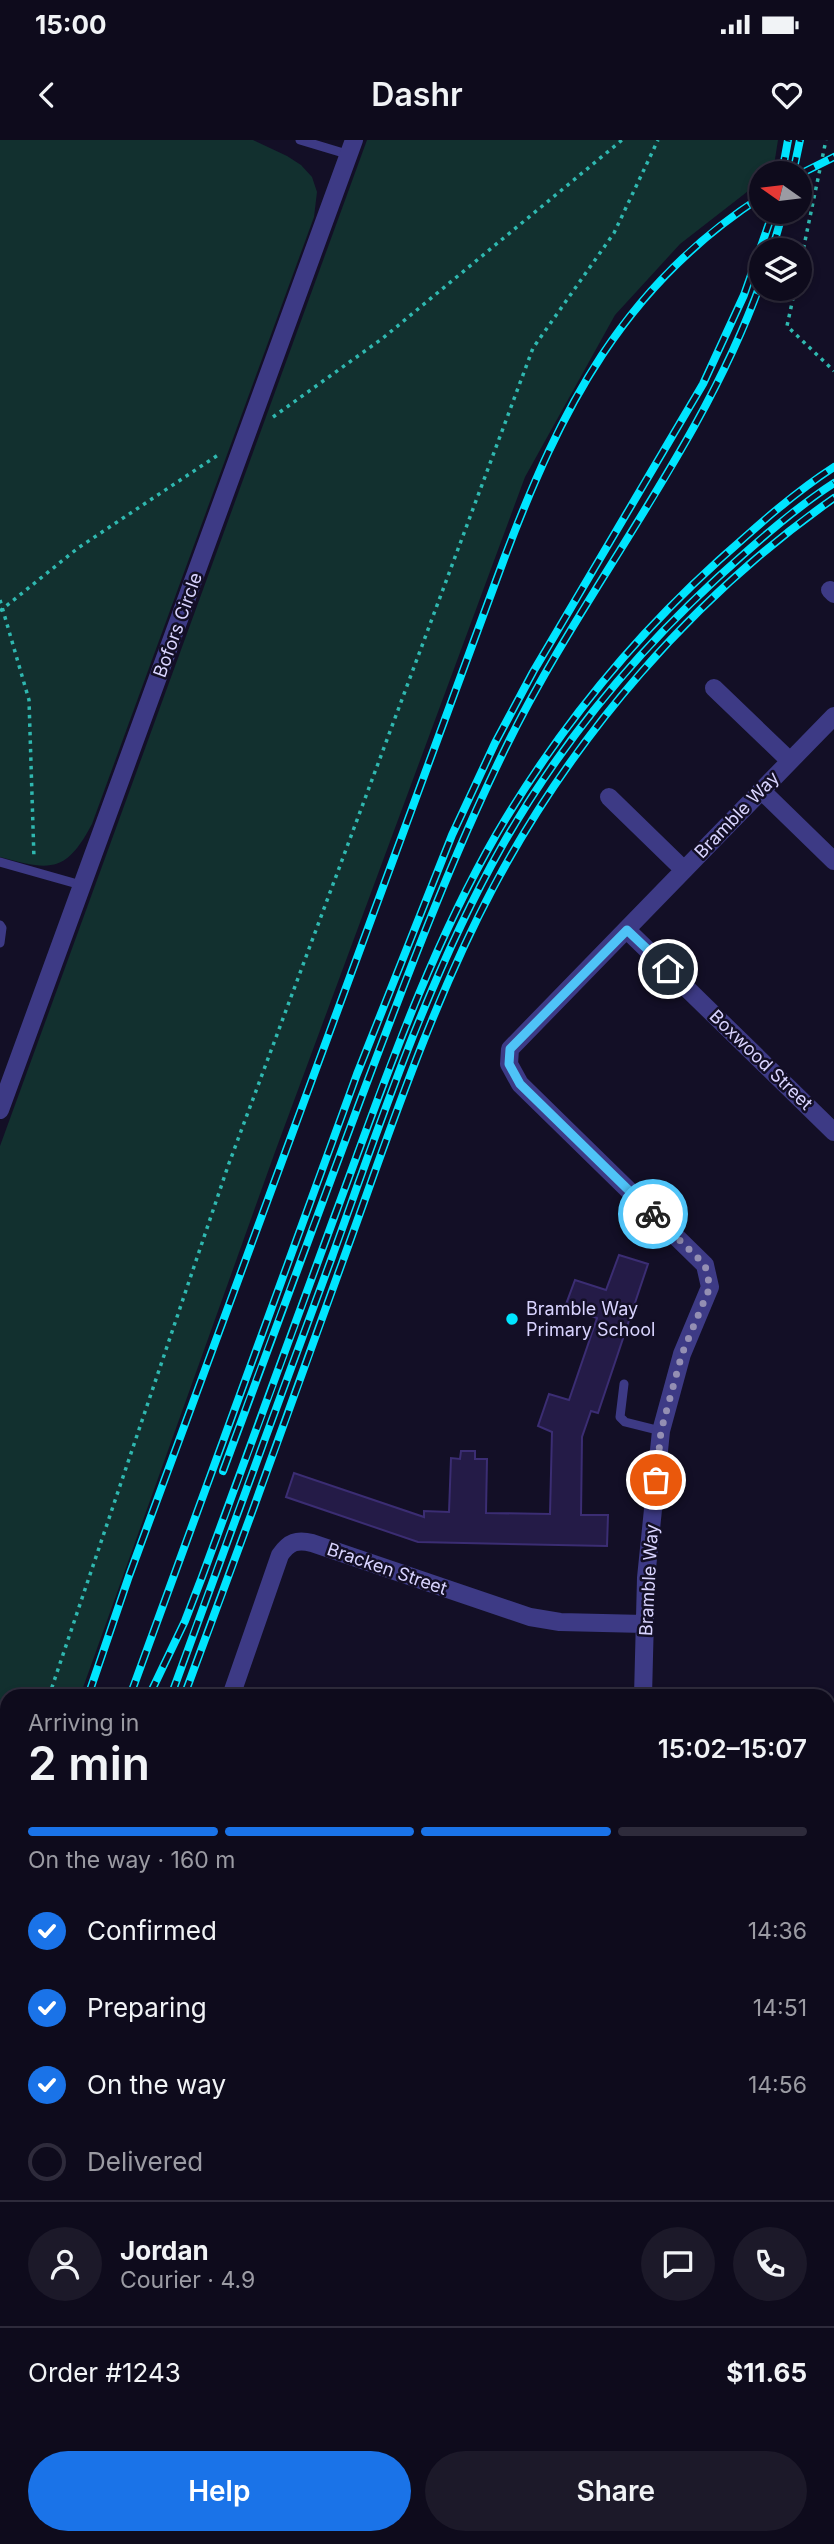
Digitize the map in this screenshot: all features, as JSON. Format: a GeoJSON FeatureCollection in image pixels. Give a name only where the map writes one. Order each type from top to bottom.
{"type":"FeatureCollection","features":[{"type":"Feature","properties":{"kind":"street","name":"Bofors Circle"},"geometry":{"type":"LineString","coordinates":[[0,1110],[352,147]]}},
{"type":"Feature","properties":{"kind":"street","name":"Bramble Way"},"geometry":{"type":"LineString","coordinates":[[714,688],[790,761]]}},
{"type":"Feature","properties":{"kind":"street","name":"Bramble Way"},"geometry":{"type":"LineString","coordinates":[[643,1689],[646,1578],[661,1431],[682,1354],[710,1287],[705,1265],[520,1084],[509,1064],[510,1049],[834,716]]}},
{"type":"Feature","properties":{"kind":"street"},"geometry":{"type":"LineString","coordinates":[[761,790],[834,861]]}},
{"type":"Feature","properties":{"kind":"street","name":"Bramble Way"},"geometry":{"type":"LineString","coordinates":[[609,797],[684,869]]}},
{"type":"Feature","properties":{"kind":"street","name":"Boxwood Street"},"geometry":{"type":"LineString","coordinates":[[627,930],[834,1132]]}},
{"type":"Feature","properties":{"kind":"street","name":"Bracken Street"},"geometry":{"type":"LineString","coordinates":[[233,1689],[280,1555],[287,1545],[295,1542],[312,1543],[530,1618],[560,1622],[645,1624]]}},
{"type":"Feature","properties":{"kind":"lane"},"geometry":{"type":"LineString","coordinates":[[300,140],[352,147]]}},
{"type":"Feature","properties":{"kind":"lane"},"geometry":{"type":"LineString","coordinates":[[0,862],[82,885]]}},
{"type":"Feature","properties":{"kind":"lane"},"geometry":{"type":"LineString","coordinates":[[0,925],[0,943]]}},
{"type":"Feature","properties":{"kind":"lane"},"geometry":{"type":"LineString","coordinates":[[624,1384],[620,1417],[625,1422],[661,1431]]}},
{"type":"Feature","properties":{"kind":"path"},"geometry":{"type":"LineString","coordinates":[[1,610],[78,548],[246,436],[383,338],[622,140]]}},
{"type":"Feature","properties":{"kind":"path"},"geometry":{"type":"LineString","coordinates":[[51,1689],[228,1166],[533,348],[614,233],[658,140]]}},
{"type":"Feature","properties":{"kind":"path"},"geometry":{"type":"LineString","coordinates":[[806,238],[826,140]]}},
{"type":"Feature","properties":{"kind":"path"},"geometry":{"type":"LineString","coordinates":[[792,301],[787,326],[834,371]]}},
{"type":"Feature","properties":{"kind":"path"},"geometry":{"type":"LineString","coordinates":[[0,600],[29,700],[35,872]]}},
{"type":"Feature","properties":{"kind":"green space"},"geometry":{"type":"Polygon","coordinates":[[[0,140],[253,140],[301,165],[312,177],[317,192],[314,217],[92,824],[74,852],[65,860],[45,866],[0,857],[0,140]]]}},
{"type":"Feature","properties":{"kind":"green space"},"geometry":{"type":"Polygon","coordinates":[[[367,140],[778,140],[775,161],[749,161],[749,190],[680,244],[615,315],[525,477],[275,1152],[83,1689],[0,1689],[0,1146],[367,140]]]}},
{"type":"Feature","properties":{"kind":"building"},"geometry":{"type":"Polygon","coordinates":[[[619,1255],[648,1264],[598,1413],[591,1411],[582,1437],[581,1515],[608,1515],[607,1546],[418,1542],[286,1497],[294,1473],[424,1517],[424,1511],[449,1512],[451,1458],[460,1459],[461,1451],[475,1451],[475,1459],[487,1459],[486,1513],[550,1514],[552,1432],[538,1426],[549,1394],[569,1400],[597,1318],[565,1307],[575,1280],[606,1290],[619,1255]]]}},
{"type":"Feature","properties":{"kind":"railway"},"geometry":{"type":"LineString","coordinates":[[784,161],[788,140]]}},
{"type":"Feature","properties":{"kind":"railway"},"geometry":{"type":"LineString","coordinates":[[796,161],[800,140]]}},
{"type":"Feature","properties":{"kind":"railway"},"geometry":{"type":"LineString","coordinates":[[812,168],[834,157]]}},
{"type":"Feature","properties":{"kind":"railway"},"geometry":{"type":"LineString","coordinates":[[90,1689],[129,1576],[504,559],[548,452],[602,355],[634,311],[670,270],[713,232],[749,206]]}},
{"type":"Feature","properties":{"kind":"railway"},"geometry":{"type":"LineString","coordinates":[[133,1689],[357,1074],[452,835],[495,743],[533,672],[703,384],[744,295],[769,224]]}},
{"type":"Feature","properties":{"kind":"railway"},"geometry":{"type":"LineString","coordinates":[[775,238],[780,224]]}},
{"type":"Feature","properties":{"kind":"railway"},"geometry":{"type":"LineString","coordinates":[[223,1471],[394,1012],[446,879],[485,792],[505,749],[569,632],[707,403],[753,301]]}},
{"type":"Feature","properties":{"kind":"railway"},"geometry":{"type":"LineString","coordinates":[[152,1689],[185,1621],[202,1577],[371,1118],[427,974],[471,880],[496,835],[543,761],[624,656],[717,562],[803,489],[834,467]]}},
{"type":"Feature","properties":{"kind":"railway"},"geometry":{"type":"LineString","coordinates":[[174,1689],[408,1048],[452,945],[502,846],[553,765],[611,689],[643,653],[745,553],[788,516],[834,483]]}},
{"type":"Feature","properties":{"kind":"railway"},"geometry":{"type":"LineString","coordinates":[[187,1689],[411,1073],[449,979],[493,888],[560,777],[641,673],[685,625],[732,580],[782,537],[834,498]]}},
{"type":"Feature","properties":{"kind":"way so far"},"geometry":{"type":"LineString","coordinates":[[653,1214],[705,1265],[710,1287],[682,1354],[661,1431],[656,1480]]}},
{"type":"Feature","properties":{"kind":"place","name":"Bramble Way Primary School"},"geometry":{"type":"Point","coordinates":[512,1319]}},
{"type":"Feature","properties":{"kind":"route"},"geometry":{"type":"LineString","coordinates":[[653,1214],[520,1084],[509,1064],[510,1049],[627,930],[668,969]]}}]}
